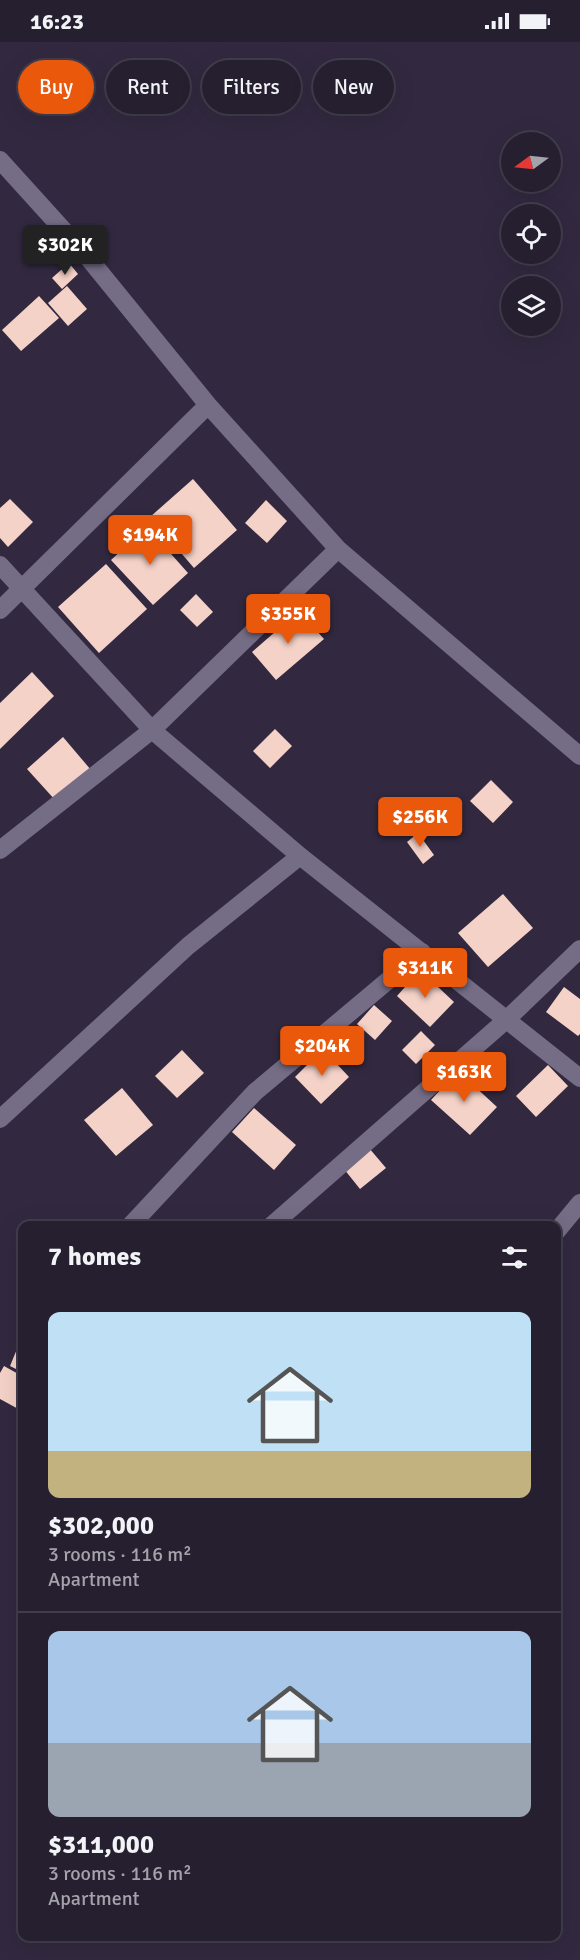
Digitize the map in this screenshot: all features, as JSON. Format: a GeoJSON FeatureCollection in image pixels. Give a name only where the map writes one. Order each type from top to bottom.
{"type":"FeatureCollection","features":[{"type":"Feature","properties":{"kind":"street"},"geometry":{"type":"LineString","coordinates":[[0,160],[86,255],[208,405],[338,549],[580,756]]}},
{"type":"Feature","properties":{"kind":"street"},"geometry":{"type":"LineString","coordinates":[[0,610],[22,591],[208,405]]}},
{"type":"Feature","properties":{"kind":"street"},"geometry":{"type":"LineString","coordinates":[[0,850],[152,730],[338,549]]}},
{"type":"Feature","properties":{"kind":"street"},"geometry":{"type":"LineString","coordinates":[[0,565],[152,730],[300,856],[580,1078]]}},
{"type":"Feature","properties":{"kind":"street"},"geometry":{"type":"LineString","coordinates":[[0,1119],[188,946],[300,856]]}},
{"type":"Feature","properties":{"kind":"street"},"geometry":{"type":"LineString","coordinates":[[277,1221],[506,1021],[580,949]]}},
{"type":"Feature","properties":{"kind":"street"},"geometry":{"type":"LineString","coordinates":[[135,1221],[255,1092],[422,952]]}},
{"type":"Feature","properties":{"kind":"street"},"geometry":{"type":"LineString","coordinates":[[561,1226],[580,1203]]}},
{"type":"Feature","properties":{"kind":"building"},"geometry":{"type":"Polygon","coordinates":[[[69,263],[78,274],[62,289],[52,278],[69,263]]]}},
{"type":"Feature","properties":{"kind":"building"},"geometry":{"type":"Polygon","coordinates":[[[67,286],[87,309],[68,326],[48,303],[67,286]]]}},
{"type":"Feature","properties":{"kind":"building"},"geometry":{"type":"Polygon","coordinates":[[[39,296],[59,318],[21,351],[2,330],[39,296]]]}},
{"type":"Feature","properties":{"kind":"building"},"geometry":{"type":"Polygon","coordinates":[[[193,479],[237,530],[194,568],[150,517],[193,479]]]}},
{"type":"Feature","properties":{"kind":"building"},"geometry":{"type":"Polygon","coordinates":[[[10,499],[33,522],[8,547],[0,538],[0,508],[10,499]]]}},
{"type":"Feature","properties":{"kind":"building"},"geometry":{"type":"Polygon","coordinates":[[[266,500],[287,521],[267,543],[245,523],[266,500]]]}},
{"type":"Feature","properties":{"kind":"building"},"geometry":{"type":"Polygon","coordinates":[[[147,527],[188,573],[153,605],[111,560],[147,527]]]}},
{"type":"Feature","properties":{"kind":"building"},"geometry":{"type":"Polygon","coordinates":[[[106,564],[147,609],[99,653],[58,607],[106,564]]]}},
{"type":"Feature","properties":{"kind":"building"},"geometry":{"type":"Polygon","coordinates":[[[196,594],[213,612],[197,627],[180,610],[196,594]]]}},
{"type":"Feature","properties":{"kind":"building"},"geometry":{"type":"Polygon","coordinates":[[[299,611],[324,639],[276,680],[252,652],[299,611]]]}},
{"type":"Feature","properties":{"kind":"building"},"geometry":{"type":"Polygon","coordinates":[[[32,672],[54,696],[0,749],[0,703],[32,672]]]}},
{"type":"Feature","properties":{"kind":"building"},"geometry":{"type":"Polygon","coordinates":[[[275,729],[292,746],[270,768],[253,751],[275,729]]]}},
{"type":"Feature","properties":{"kind":"building"},"geometry":{"type":"Polygon","coordinates":[[[63,737],[91,770],[56,801],[27,769],[63,737]]]}},
{"type":"Feature","properties":{"kind":"building"},"geometry":{"type":"Polygon","coordinates":[[[491,780],[513,802],[493,823],[470,801],[491,780]]]}},
{"type":"Feature","properties":{"kind":"building"},"geometry":{"type":"Polygon","coordinates":[[[418,833],[434,855],[423,864],[407,842],[418,833]]]}},
{"type":"Feature","properties":{"kind":"building"},"geometry":{"type":"Polygon","coordinates":[[[503,894],[533,928],[488,967],[458,933],[503,894]]]}},
{"type":"Feature","properties":{"kind":"building"},"geometry":{"type":"Polygon","coordinates":[[[420,970],[454,1002],[430,1027],[397,996],[420,970]]]}},
{"type":"Feature","properties":{"kind":"building"},"geometry":{"type":"Polygon","coordinates":[[[564,987],[580,999],[580,1034],[578,1036],[546,1012],[564,987]]]}},
{"type":"Feature","properties":{"kind":"building"},"geometry":{"type":"Polygon","coordinates":[[[374,1005],[392,1021],[375,1040],[357,1024],[374,1005]]]}},
{"type":"Feature","properties":{"kind":"building"},"geometry":{"type":"Polygon","coordinates":[[[421,1031],[435,1045],[416,1064],[402,1050],[421,1031]]]}},
{"type":"Feature","properties":{"kind":"building"},"geometry":{"type":"Polygon","coordinates":[[[323,1049],[349,1077],[321,1104],[295,1077],[323,1049]]]}},
{"type":"Feature","properties":{"kind":"building"},"geometry":{"type":"Polygon","coordinates":[[[182,1050],[204,1073],[177,1098],[155,1076],[182,1050]]]}},
{"type":"Feature","properties":{"kind":"building"},"geometry":{"type":"Polygon","coordinates":[[[548,1065],[568,1086],[536,1117],[516,1096],[548,1065]]]}},
{"type":"Feature","properties":{"kind":"building"},"geometry":{"type":"Polygon","coordinates":[[[458,1071],[497,1107],[470,1135],[431,1100],[458,1071]]]}},
{"type":"Feature","properties":{"kind":"building"},"geometry":{"type":"Polygon","coordinates":[[[122,1088],[153,1125],[116,1156],[84,1120],[122,1088]]]}},
{"type":"Feature","properties":{"kind":"building"},"geometry":{"type":"Polygon","coordinates":[[[254,1108],[296,1145],[274,1170],[232,1132],[254,1108]]]}},
{"type":"Feature","properties":{"kind":"building"},"geometry":{"type":"Polygon","coordinates":[[[369,1148],[386,1168],[360,1189],[344,1169],[369,1148]]]}},
{"type":"Feature","properties":{"kind":"building"},"geometry":{"type":"Polygon","coordinates":[[[18,1347],[18,1370],[10,1366],[18,1347]]]}},
{"type":"Feature","properties":{"kind":"building"},"geometry":{"type":"Polygon","coordinates":[[[4,1366],[18,1374],[18,1409],[0,1399],[0,1373],[4,1366]]]}}]}
